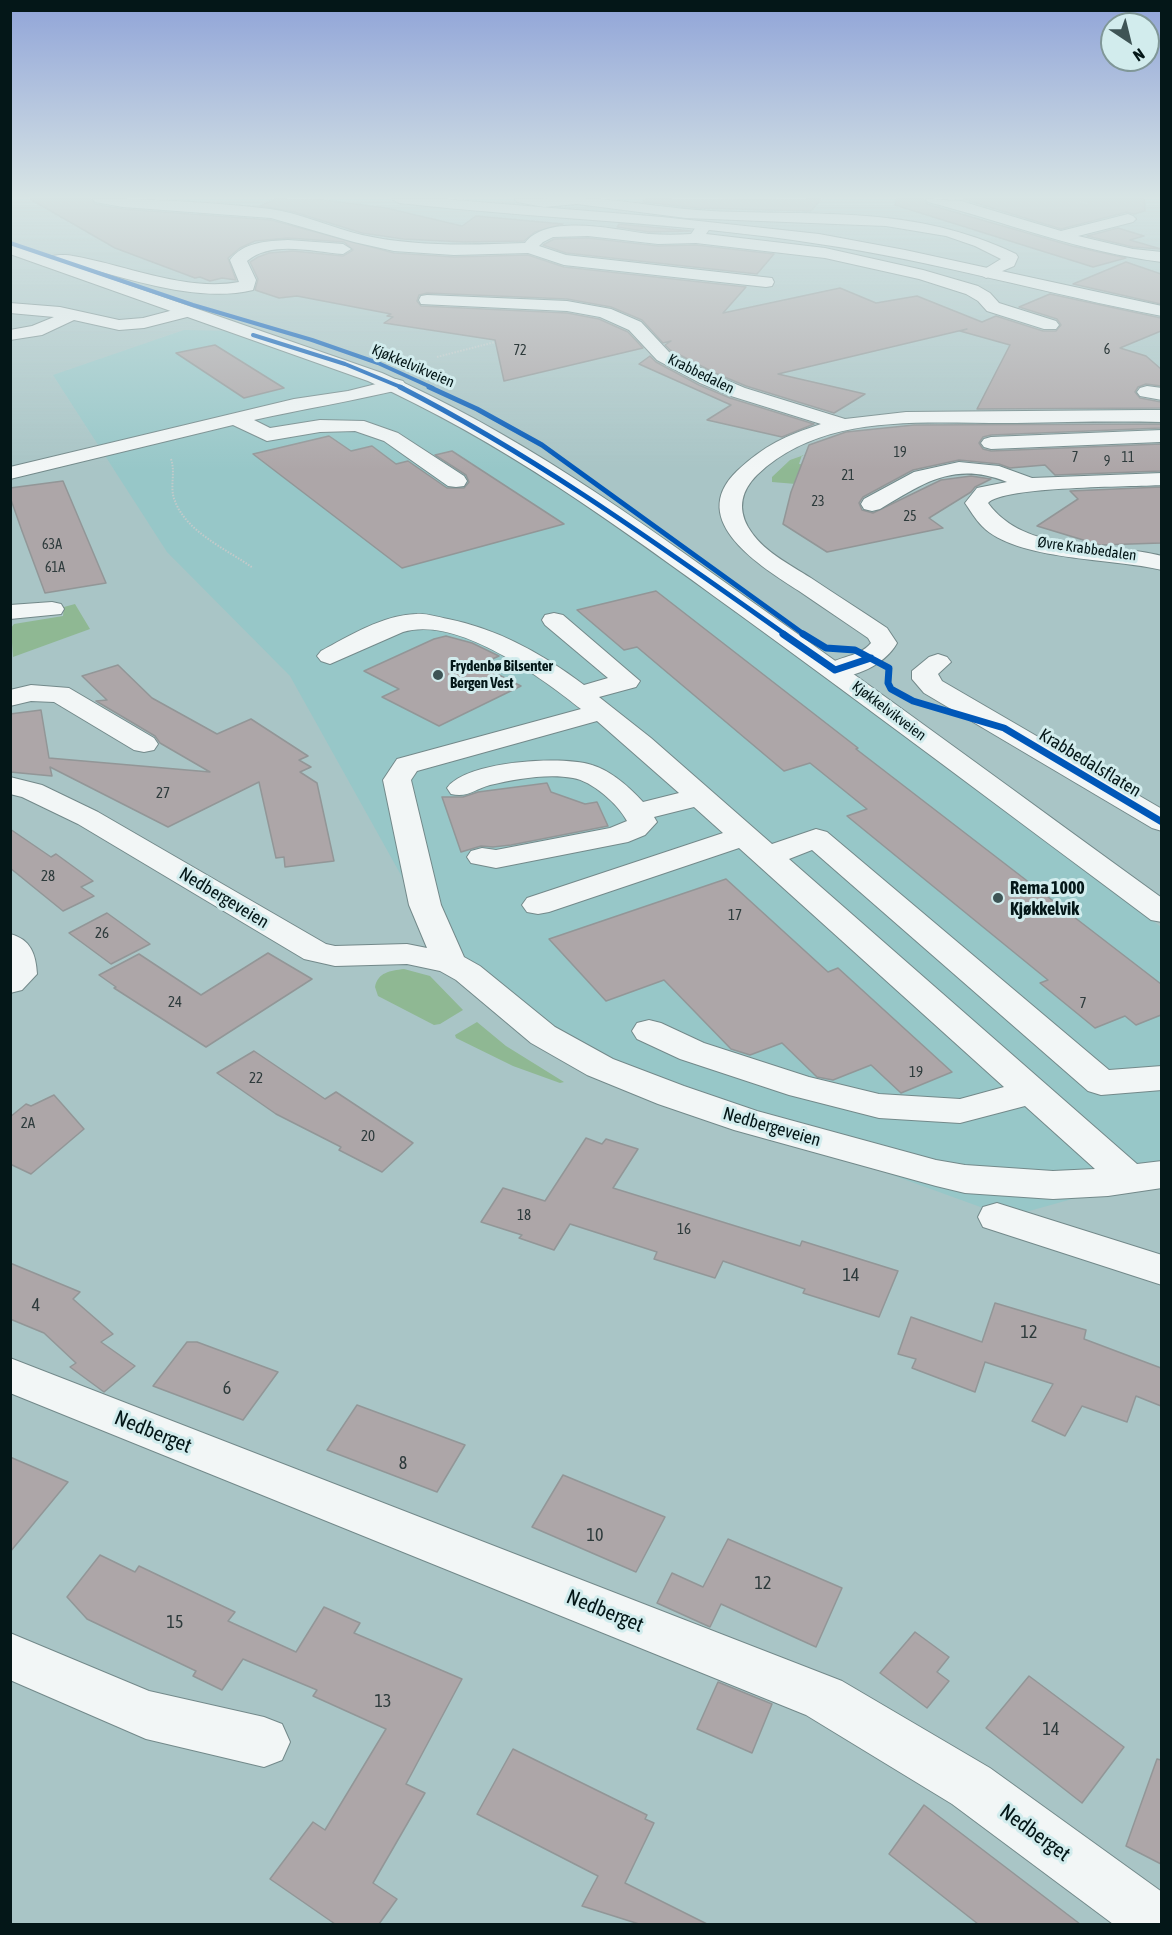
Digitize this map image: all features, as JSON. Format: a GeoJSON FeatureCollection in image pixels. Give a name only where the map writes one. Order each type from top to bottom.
{"type":"FeatureCollection","features":[{"type":"Feature","properties":{"kind":"street","name":"Kjøkkelvikveien"},"geometry":{"type":"LineString","coordinates":[[122,289],[375,376],[518,451],[604,507],[835,670],[1161,913]]}},
{"type":"Feature","properties":{"kind":"street"},"geometry":{"type":"LineString","coordinates":[[970,289],[984,297],[993,307],[1050,325]]}},
{"type":"Feature","properties":{"kind":"street"},"geometry":{"type":"LineString","coordinates":[[1061,289],[1161,311]]}},
{"type":"Feature","properties":{"kind":"street","name":"Krabbedalen"},"geometry":{"type":"LineString","coordinates":[[427,300],[567,306],[605,313],[635,326],[663,356],[707,379],[747,395],[843,425]]}},
{"type":"Feature","properties":{"kind":"street"},"geometry":{"type":"LineString","coordinates":[[10,308],[72,315],[106,324],[131,324],[185,312]]}},
{"type":"Feature","properties":{"kind":"street"},"geometry":{"type":"LineString","coordinates":[[10,335],[36,331],[72,315]]}},
{"type":"Feature","properties":{"kind":"street","name":"Kjøkkelvikveien"},"geometry":{"type":"LineString","coordinates":[[294,405],[375,376]]}},
{"type":"Feature","properties":{"kind":"street","name":"Kjøkkelvikveien"},"geometry":{"type":"LineString","coordinates":[[10,473],[294,405],[348,397],[396,385]]}},
{"type":"Feature","properties":{"kind":"street","name":"Krabbedalen"},"geometry":{"type":"LineString","coordinates":[[835,670],[871,658],[883,648],[884,643],[878,633],[759,554],[745,541],[729,512],[730,498],[736,484],[751,465],[780,447],[843,425],[883,420],[949,417],[1161,416]]}},
{"type":"Feature","properties":{"kind":"street"},"geometry":{"type":"LineString","coordinates":[[10,457],[176,417]]}},
{"type":"Feature","properties":{"kind":"street"},"geometry":{"type":"LineString","coordinates":[[236,419],[267,435],[320,426],[357,425],[391,437],[456,480]]}},
{"type":"Feature","properties":{"kind":"street"},"geometry":{"type":"LineString","coordinates":[[991,443],[1161,436]]}},
{"type":"Feature","properties":{"kind":"street"},"geometry":{"type":"LineString","coordinates":[[91,438],[108,450]]}},
{"type":"Feature","properties":{"kind":"street","name":"Øvre Krabbedalen"},"geometry":{"type":"LineString","coordinates":[[872,504],[924,475],[949,469],[1000,473],[1030,484]]}},
{"type":"Feature","properties":{"kind":"street","name":"Øvre Krabbedalen"},"geometry":{"type":"LineString","coordinates":[[1161,479],[1030,484],[985,493],[976,503],[982,516],[1007,533],[1023,540],[1098,553],[1145,557],[1161,563]]}},
{"type":"Feature","properties":{"kind":"street"},"geometry":{"type":"LineString","coordinates":[[1098,553],[1110,562],[1161,585]]}},
{"type":"Feature","properties":{"kind":"street"},"geometry":{"type":"LineString","coordinates":[[10,612],[52,609]]}},
{"type":"Feature","properties":{"kind":"street"},"geometry":{"type":"LineString","coordinates":[[450,963],[425,905],[397,780],[407,765],[589,703],[627,681],[554,620]]}},
{"type":"Feature","properties":{"kind":"street","name":"Nedbergeveien"},"geometry":{"type":"LineString","coordinates":[[330,656],[366,637],[416,621],[448,625],[501,643],[589,703],[699,796],[1030,1092],[1146,1176]]}},
{"type":"Feature","properties":{"kind":"street","name":"Krabbedalsflaten"},"geometry":{"type":"LineString","coordinates":[[938,662],[925,671],[924,679],[933,687],[1161,822]]}},
{"type":"Feature","properties":{"kind":"street"},"geometry":{"type":"LineString","coordinates":[[10,698],[31,693],[60,694],[144,744]]}},
{"type":"Feature","properties":{"kind":"street"},"geometry":{"type":"LineString","coordinates":[[461,788],[472,781],[500,776],[559,769],[580,770],[596,776],[610,787],[638,813],[642,822],[635,829],[617,836],[495,859],[482,857]]}},
{"type":"Feature","properties":{"kind":"street","name":"Nedbergeveien"},"geometry":{"type":"LineString","coordinates":[[10,785],[32,791],[88,818],[316,952],[335,956],[407,954],[450,963],[468,973],[543,1035],[600,1067],[671,1095],[747,1121],[965,1179],[1053,1185],[1146,1176]]}},
{"type":"Feature","properties":{"kind":"street"},"geometry":{"type":"LineString","coordinates":[[638,813],[699,796]]}},
{"type":"Feature","properties":{"kind":"street"},"geometry":{"type":"LineString","coordinates":[[538,905],[756,847],[816,838],[1101,1083],[1161,1078]]}},
{"type":"Feature","properties":{"kind":"street"},"geometry":{"type":"LineString","coordinates":[[10,944],[20,956],[20,974],[10,983]]}},
{"type":"Feature","properties":{"kind":"street"},"geometry":{"type":"LineString","coordinates":[[969,1037],[1018,1011]]}},
{"type":"Feature","properties":{"kind":"street"},"geometry":{"type":"LineString","coordinates":[[649,1031],[692,1051],[725,1062],[802,1087],[879,1106],[960,1111],[1030,1092]]}},
{"type":"Feature","properties":{"kind":"street"},"geometry":{"type":"LineString","coordinates":[[997,1217],[1161,1270]]}},
{"type":"Feature","properties":{"kind":"street","name":"Nedberget"},"geometry":{"type":"LineString","coordinates":[[10,1375],[824,1698],[971,1786],[1158,1924]]}},
{"type":"Feature","properties":{"kind":"street"},"geometry":{"type":"LineString","coordinates":[[10,1656],[146,1715],[264,1742]]}},
{"type":"Feature","properties":{"kind":"path"},"geometry":{"type":"LineString","coordinates":[[437,357],[495,342]]}},
{"type":"Feature","properties":{"kind":"path"},"geometry":{"type":"LineString","coordinates":[[168,450],[176,469],[173,497],[177,507],[208,536],[253,568]]}},
{"type":"Feature","properties":{"kind":"shaded area"},"geometry":{"type":"Polygon","coordinates":[[[184,330],[233,331],[300,352],[446,410],[583,493],[1161,927],[1161,1174],[1008,1217],[644,1085],[450,963],[290,676],[167,552],[53,375],[184,330]]]}},
{"type":"Feature","properties":{"kind":"green space"},"geometry":{"type":"Polygon","coordinates":[[[824,448],[823,457],[804,455],[824,448]]]}},
{"type":"Feature","properties":{"kind":"green space"},"geometry":{"type":"Polygon","coordinates":[[[802,456],[799,464],[820,466],[856,489],[772,482],[772,477],[790,460],[802,456]]]}},
{"type":"Feature","properties":{"kind":"green space"},"geometry":{"type":"Polygon","coordinates":[[[75,604],[90,629],[13,657],[11,628],[14,624],[63,616],[64,607],[75,604]]]}},
{"type":"Feature","properties":{"kind":"green space"},"geometry":{"type":"Polygon","coordinates":[[[404,969],[430,976],[463,1010],[440,1024],[434,1025],[378,996],[375,987],[379,978],[389,972],[404,969]]]}},
{"type":"Feature","properties":{"kind":"green space"},"geometry":{"type":"Polygon","coordinates":[[[477,1022],[506,1046],[564,1082],[560,1083],[513,1066],[456,1038],[455,1035],[477,1022]]]}},
{"type":"Feature","properties":{"kind":"building"},"geometry":{"type":"Polygon","coordinates":[[[744,289],[723,313],[843,289],[876,303],[917,296],[982,322],[996,316],[1043,331],[1056,331],[1061,325],[1057,319],[1019,307],[1050,294],[1161,318],[1161,331],[1120,348],[1146,356],[1161,369],[1161,386],[1146,384],[1138,387],[1135,392],[1140,398],[1161,402],[1161,408],[977,409],[1010,345],[960,331],[967,329],[778,374],[865,394],[834,413],[746,386],[715,373],[670,350],[665,345],[671,341],[663,343],[642,320],[611,307],[567,299],[427,293],[419,295],[417,301],[421,306],[567,313],[599,319],[628,332],[643,348],[504,381],[495,340],[384,323],[393,317],[387,316],[391,314],[297,296],[279,298],[255,290],[744,289]]]}},
{"type":"Feature","properties":{"kind":"building"},"geometry":{"type":"Polygon","coordinates":[[[1096,289],[1161,289],[1161,304],[1096,289]]]}},
{"type":"Feature","properties":{"kind":"building"},"geometry":{"type":"Polygon","coordinates":[[[215,345],[284,388],[244,398],[176,353],[215,345]]]}},
{"type":"Feature","properties":{"kind":"building"},"geometry":{"type":"Polygon","coordinates":[[[650,356],[656,362],[699,385],[730,398],[814,424],[782,437],[707,420],[731,405],[639,364],[650,356]]]}},
{"type":"Feature","properties":{"kind":"building"},"geometry":{"type":"Polygon","coordinates":[[[1161,424],[1161,428],[991,435],[983,437],[979,443],[983,449],[991,451],[1161,444],[1161,471],[1055,475],[1045,465],[1010,468],[999,464],[959,460],[913,470],[863,497],[859,503],[862,510],[873,513],[941,480],[971,476],[991,479],[929,518],[943,528],[827,552],[783,524],[791,492],[809,445],[846,432],[914,425],[1161,424]]]}},
{"type":"Feature","properties":{"kind":"building"},"geometry":{"type":"Polygon","coordinates":[[[329,436],[351,451],[372,446],[396,464],[408,461],[447,488],[464,488],[469,482],[466,475],[435,455],[452,451],[564,524],[402,568],[253,454],[329,436]]]}},
{"type":"Feature","properties":{"kind":"building"},"geometry":{"type":"Polygon","coordinates":[[[63,481],[106,583],[45,593],[10,497],[10,488],[63,481]]]}},
{"type":"Feature","properties":{"kind":"building"},"geometry":{"type":"Polygon","coordinates":[[[1161,487],[1161,543],[1100,545],[1037,526],[1078,499],[1070,491],[1161,487]]]}},
{"type":"Feature","properties":{"kind":"building"},"geometry":{"type":"Polygon","coordinates":[[[656,591],[858,748],[856,749],[1161,984],[1161,1015],[1136,1025],[1125,1016],[1095,1028],[1040,983],[1048,980],[847,816],[867,809],[810,763],[784,771],[637,647],[624,650],[577,610],[656,591]]]}},
{"type":"Feature","properties":{"kind":"building"},"geometry":{"type":"Polygon","coordinates":[[[446,636],[472,643],[499,656],[479,665],[521,686],[439,726],[382,697],[399,689],[364,671],[434,639],[446,636]]]}},
{"type":"Feature","properties":{"kind":"building"},"geometry":{"type":"Polygon","coordinates":[[[118,665],[152,698],[217,734],[251,719],[308,756],[299,760],[311,767],[300,772],[317,783],[334,861],[285,867],[284,857],[276,858],[259,782],[168,827],[50,767],[52,776],[10,772],[10,714],[41,710],[49,758],[210,772],[160,743],[155,736],[96,701],[107,700],[82,676],[118,665]]]}},
{"type":"Feature","properties":{"kind":"building"},"geometry":{"type":"Polygon","coordinates":[[[547,783],[551,792],[585,804],[597,802],[608,826],[511,845],[481,846],[461,852],[442,797],[463,797],[478,792],[547,783]]]}},
{"type":"Feature","properties":{"kind":"building"},"geometry":{"type":"Polygon","coordinates":[[[10,829],[51,857],[56,854],[93,881],[81,887],[94,896],[63,911],[10,868],[10,829]]]}},
{"type":"Feature","properties":{"kind":"building"},"geometry":{"type":"Polygon","coordinates":[[[726,879],[828,972],[838,968],[952,1072],[901,1093],[871,1065],[833,1080],[817,1077],[782,1043],[750,1055],[731,1049],[664,980],[606,1001],[549,939],[726,879]]]}},
{"type":"Feature","properties":{"kind":"building"},"geometry":{"type":"Polygon","coordinates":[[[107,913],[150,944],[111,964],[69,933],[107,913]]]}},
{"type":"Feature","properties":{"kind":"building"},"geometry":{"type":"Polygon","coordinates":[[[268,953],[312,979],[206,1047],[114,988],[116,987],[99,975],[139,954],[201,995],[268,953]]]}},
{"type":"Feature","properties":{"kind":"building"},"geometry":{"type":"Polygon","coordinates":[[[254,1051],[325,1099],[336,1092],[413,1143],[382,1172],[339,1150],[341,1147],[276,1114],[217,1073],[254,1051]]]}},
{"type":"Feature","properties":{"kind":"building"},"geometry":{"type":"Polygon","coordinates":[[[54,1095],[84,1129],[31,1174],[10,1164],[10,1117],[26,1104],[31,1106],[54,1095]]]}},
{"type":"Feature","properties":{"kind":"building"},"geometry":{"type":"Polygon","coordinates":[[[586,1138],[602,1144],[606,1139],[638,1149],[613,1188],[800,1246],[802,1241],[898,1271],[879,1317],[803,1293],[805,1289],[723,1261],[715,1278],[654,1259],[657,1252],[570,1224],[554,1250],[519,1238],[522,1235],[481,1222],[503,1188],[545,1201],[586,1138]]]}},
{"type":"Feature","properties":{"kind":"building"},"geometry":{"type":"Polygon","coordinates":[[[10,1263],[80,1292],[73,1299],[113,1334],[101,1342],[135,1366],[104,1392],[70,1367],[76,1363],[44,1333],[10,1319],[10,1263]]]}},
{"type":"Feature","properties":{"kind":"building"},"geometry":{"type":"Polygon","coordinates":[[[995,1303],[1086,1330],[1084,1339],[1161,1368],[1161,1406],[1136,1396],[1127,1422],[1082,1406],[1065,1436],[1032,1421],[1053,1384],[985,1362],[975,1392],[912,1368],[916,1359],[898,1354],[911,1317],[982,1342],[995,1303]]]}},
{"type":"Feature","properties":{"kind":"building"},"geometry":{"type":"Polygon","coordinates":[[[187,1342],[197,1342],[278,1372],[243,1420],[153,1386],[187,1342]]]}},
{"type":"Feature","properties":{"kind":"building"},"geometry":{"type":"Polygon","coordinates":[[[357,1405],[465,1445],[437,1492],[327,1450],[357,1405]]]}},
{"type":"Feature","properties":{"kind":"building"},"geometry":{"type":"Polygon","coordinates":[[[10,1457],[68,1482],[10,1552],[10,1457]]]}},
{"type":"Feature","properties":{"kind":"building"},"geometry":{"type":"Polygon","coordinates":[[[563,1475],[665,1517],[636,1572],[532,1527],[563,1475]]]}},
{"type":"Feature","properties":{"kind":"building"},"geometry":{"type":"Polygon","coordinates":[[[728,1539],[842,1588],[816,1647],[721,1604],[710,1627],[657,1603],[672,1573],[703,1587],[728,1539]]]}},
{"type":"Feature","properties":{"kind":"building"},"geometry":{"type":"Polygon","coordinates":[[[100,1555],[135,1572],[139,1566],[235,1612],[228,1621],[296,1652],[324,1607],[360,1623],[354,1633],[462,1679],[406,1784],[425,1793],[373,1883],[397,1899],[379,1924],[335,1924],[270,1879],[313,1822],[325,1830],[386,1729],[313,1696],[317,1690],[243,1659],[222,1690],[193,1676],[196,1671],[87,1619],[67,1597],[100,1555]]]}},
{"type":"Feature","properties":{"kind":"building"},"geometry":{"type":"Polygon","coordinates":[[[915,1632],[949,1657],[937,1672],[949,1681],[927,1708],[880,1673],[915,1632]]]}},
{"type":"Feature","properties":{"kind":"building"},"geometry":{"type":"Polygon","coordinates":[[[1029,1676],[1124,1747],[1082,1803],[986,1728],[1029,1676]]]}},
{"type":"Feature","properties":{"kind":"building"},"geometry":{"type":"Polygon","coordinates":[[[718,1682],[772,1704],[752,1753],[697,1729],[718,1682]]]}},
{"type":"Feature","properties":{"kind":"building"},"geometry":{"type":"Polygon","coordinates":[[[513,1749],[647,1815],[645,1819],[654,1823],[625,1883],[707,1924],[639,1924],[582,1906],[598,1876],[477,1814],[513,1749]]]}},
{"type":"Feature","properties":{"kind":"building"},"geometry":{"type":"Polygon","coordinates":[[[1157,1759],[1161,1760],[1161,1864],[1126,1846],[1157,1759]]]}},
{"type":"Feature","properties":{"kind":"building"},"geometry":{"type":"Polygon","coordinates":[[[924,1805],[1080,1924],[978,1924],[889,1854],[924,1805]]]}},
{"type":"Feature","properties":{"kind":"cycle path"},"geometry":{"type":"LineString","coordinates":[[147,289],[312,340],[378,363],[477,409],[542,445],[806,636],[826,648],[855,650],[889,668],[888,683],[891,689],[913,701],[1004,728],[1162,822]]}},
{"type":"Feature","properties":{"kind":"cycle path"},"geometry":{"type":"LineString","coordinates":[[253,335],[345,364],[381,378],[513,448],[676,556],[835,670],[871,658]]}},
{"type":"Feature","properties":{"kind":"place","name":"Frydenbø Bilsenter Bergen Vest"},"geometry":{"type":"Point","coordinates":[438,675]}},
{"type":"Feature","properties":{"kind":"place","name":"Rema 1000 Kjøkkelvik"},"geometry":{"type":"Point","coordinates":[998,898]}}]}
